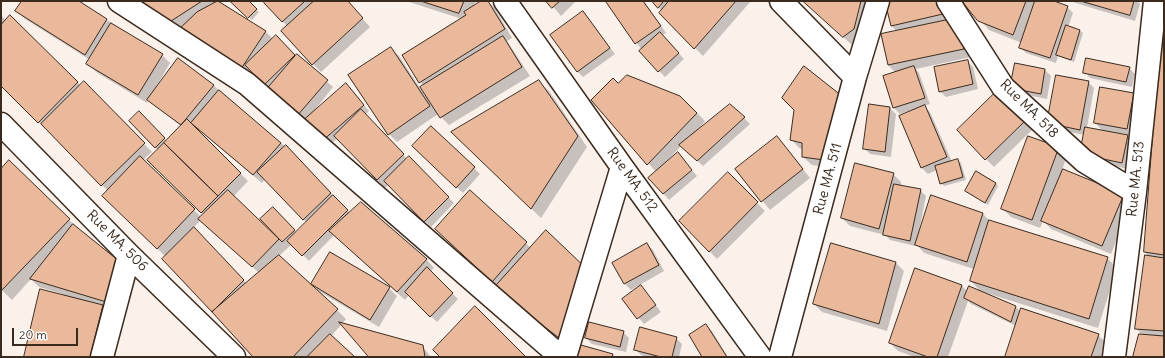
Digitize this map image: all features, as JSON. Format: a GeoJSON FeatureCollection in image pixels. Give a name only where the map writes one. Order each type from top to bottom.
{"type":"FeatureCollection","features":[{"type":"Feature","properties":{"kind":"street"},"geometry":{"type":"LineString","coordinates":[[119,1],[247,84],[561,357]]}},
{"type":"Feature","properties":{"kind":"street","name":"Rue MA. 512"},"geometry":{"type":"LineString","coordinates":[[505,1],[622,167],[760,357]]}},
{"type":"Feature","properties":{"kind":"street"},"geometry":{"type":"LineString","coordinates":[[781,1],[855,77]]}},
{"type":"Feature","properties":{"kind":"street","name":"Rue MA. 511"},"geometry":{"type":"LineString","coordinates":[[780,357],[855,77],[878,1]]}},
{"type":"Feature","properties":{"kind":"street","name":"Rue MA. 518"},"geometry":{"type":"LineString","coordinates":[[948,1],[1003,87],[1084,161],[1135,192]]}},
{"type":"Feature","properties":{"kind":"street","name":"Rue MA. 513"},"geometry":{"type":"LineString","coordinates":[[1114,357],[1135,192],[1155,1]]}},
{"type":"Feature","properties":{"kind":"street","name":"Rue MA. 506"},"geometry":{"type":"LineString","coordinates":[[1,124],[129,254],[234,357]]}},
{"type":"Feature","properties":{"kind":"street"},"geometry":{"type":"LineString","coordinates":[[565,357],[622,167]]}},
{"type":"Feature","properties":{"kind":"street"},"geometry":{"type":"LineString","coordinates":[[102,357],[129,254]]}},
{"type":"Feature","properties":{"kind":"building"},"geometry":{"type":"Polygon","coordinates":[[[22,1],[79,1],[107,19],[85,55],[15,11],[22,1]]]}},
{"type":"Feature","properties":{"kind":"building"},"geometry":{"type":"Polygon","coordinates":[[[135,1],[202,1],[165,25],[135,1]]]}},
{"type":"Feature","properties":{"kind":"building"},"geometry":{"type":"Polygon","coordinates":[[[218,1],[266,31],[239,72],[176,32],[197,12],[218,1]]]}},
{"type":"Feature","properties":{"kind":"building"},"geometry":{"type":"Polygon","coordinates":[[[230,1],[249,1],[257,9],[248,18],[230,1]]]}},
{"type":"Feature","properties":{"kind":"building"},"geometry":{"type":"Polygon","coordinates":[[[265,1],[305,1],[282,22],[264,3],[265,1]]]}},
{"type":"Feature","properties":{"kind":"building"},"geometry":{"type":"Polygon","coordinates":[[[314,1],[348,1],[363,18],[312,65],[281,31],[314,1]]]}},
{"type":"Feature","properties":{"kind":"building"},"geometry":{"type":"Polygon","coordinates":[[[421,1],[464,1],[459,13],[421,1]]]}},
{"type":"Feature","properties":{"kind":"building"},"geometry":{"type":"Polygon","coordinates":[[[481,1],[488,1],[505,29],[419,83],[402,55],[466,15],[464,12],[481,1]]]}},
{"type":"Feature","properties":{"kind":"building"},"geometry":{"type":"Polygon","coordinates":[[[546,1],[560,1],[552,8],[546,1]]]}},
{"type":"Feature","properties":{"kind":"building"},"geometry":{"type":"Polygon","coordinates":[[[643,1],[661,26],[635,44],[606,2],[643,1]]]}},
{"type":"Feature","properties":{"kind":"building"},"geometry":{"type":"Polygon","coordinates":[[[652,1],[664,1],[658,8],[652,1]]]}},
{"type":"Feature","properties":{"kind":"building"},"geometry":{"type":"Polygon","coordinates":[[[669,1],[736,1],[694,49],[659,13],[669,1]]]}},
{"type":"Feature","properties":{"kind":"building"},"geometry":{"type":"Polygon","coordinates":[[[803,1],[861,1],[854,29],[843,37],[803,1]]]}},
{"type":"Feature","properties":{"kind":"building"},"geometry":{"type":"Polygon","coordinates":[[[940,1],[943,14],[891,26],[885,2],[940,1]]]}},
{"type":"Feature","properties":{"kind":"building"},"geometry":{"type":"Polygon","coordinates":[[[962,1],[1026,1],[1013,35],[978,21],[962,1]]]}},
{"type":"Feature","properties":{"kind":"building"},"geometry":{"type":"Polygon","coordinates":[[[1035,1],[1054,1],[1068,6],[1050,58],[1019,48],[1035,1]]]}},
{"type":"Feature","properties":{"kind":"building"},"geometry":{"type":"Polygon","coordinates":[[[1081,1],[1134,1],[1130,15],[1081,1]]]}},
{"type":"Feature","properties":{"kind":"building"},"geometry":{"type":"Polygon","coordinates":[[[583,11],[610,48],[577,72],[550,35],[583,11]]]}},
{"type":"Feature","properties":{"kind":"building"},"geometry":{"type":"Polygon","coordinates":[[[10,15],[78,82],[38,123],[1,86],[1,25],[10,15]]]}},
{"type":"Feature","properties":{"kind":"building"},"geometry":{"type":"Polygon","coordinates":[[[957,18],[964,49],[888,65],[881,34],[957,18]]]}},
{"type":"Feature","properties":{"kind":"building"},"geometry":{"type":"Polygon","coordinates":[[[111,23],[163,54],[138,95],[86,64],[111,23]]]}},
{"type":"Feature","properties":{"kind":"building"},"geometry":{"type":"Polygon","coordinates":[[[1066,25],[1080,30],[1071,60],[1056,55],[1066,25]]]}},
{"type":"Feature","properties":{"kind":"building"},"geometry":{"type":"Polygon","coordinates":[[[660,32],[679,53],[658,72],[639,51],[660,32]]]}},
{"type":"Feature","properties":{"kind":"building"},"geometry":{"type":"Polygon","coordinates":[[[276,35],[295,55],[264,85],[245,65],[276,35]]]}},
{"type":"Feature","properties":{"kind":"building"},"geometry":{"type":"Polygon","coordinates":[[[503,36],[522,67],[440,118],[420,87],[503,36]]]}},
{"type":"Feature","properties":{"kind":"building"},"geometry":{"type":"Polygon","coordinates":[[[1160,45],[1164,45],[1164,255],[1144,252],[1160,45]]]}},
{"type":"Feature","properties":{"kind":"building"},"geometry":{"type":"Polygon","coordinates":[[[391,47],[430,106],[388,135],[348,75],[391,47]]]}},
{"type":"Feature","properties":{"kind":"building"},"geometry":{"type":"Polygon","coordinates":[[[297,54],[328,80],[297,116],[267,89],[297,54]]]}},
{"type":"Feature","properties":{"kind":"building"},"geometry":{"type":"Polygon","coordinates":[[[178,58],[214,85],[181,125],[147,100],[178,58]]]}},
{"type":"Feature","properties":{"kind":"building"},"geometry":{"type":"Polygon","coordinates":[[[1086,58],[1130,67],[1126,82],[1083,73],[1086,58]]]}},
{"type":"Feature","properties":{"kind":"building"},"geometry":{"type":"Polygon","coordinates":[[[968,60],[973,84],[939,92],[934,67],[968,60]]]}},
{"type":"Feature","properties":{"kind":"building"},"geometry":{"type":"Polygon","coordinates":[[[1015,63],[1045,69],[1041,94],[1010,88],[1015,63]]]}},
{"type":"Feature","properties":{"kind":"building"},"geometry":{"type":"Polygon","coordinates":[[[804,66],[842,96],[824,160],[802,157],[802,143],[790,140],[794,110],[782,98],[804,66]]]}},
{"type":"Feature","properties":{"kind":"building"},"geometry":{"type":"Polygon","coordinates":[[[914,66],[925,98],[893,108],[883,76],[914,66]]]}},
{"type":"Feature","properties":{"kind":"building"},"geometry":{"type":"Polygon","coordinates":[[[627,75],[680,96],[697,113],[647,165],[591,100],[613,78],[618,83],[627,75]]]}},
{"type":"Feature","properties":{"kind":"building"},"geometry":{"type":"Polygon","coordinates":[[[1056,75],[1089,81],[1080,130],[1047,123],[1056,75]]]}},
{"type":"Feature","properties":{"kind":"building"},"geometry":{"type":"Polygon","coordinates":[[[539,80],[578,136],[531,209],[451,132],[539,80]]]}},
{"type":"Feature","properties":{"kind":"building"},"geometry":{"type":"Polygon","coordinates":[[[84,81],[145,143],[101,186],[41,124],[84,81]]]}},
{"type":"Feature","properties":{"kind":"building"},"geometry":{"type":"Polygon","coordinates":[[[346,83],[364,105],[322,141],[304,120],[346,83]]]}},
{"type":"Feature","properties":{"kind":"building"},"geometry":{"type":"Polygon","coordinates":[[[1100,87],[1134,93],[1127,129],[1094,123],[1100,87]]]}},
{"type":"Feature","properties":{"kind":"building"},"geometry":{"type":"Polygon","coordinates":[[[219,90],[281,143],[253,175],[191,123],[219,90]]]}},
{"type":"Feature","properties":{"kind":"building"},"geometry":{"type":"Polygon","coordinates":[[[996,92],[1024,122],[985,160],[957,130],[996,92]]]}},
{"type":"Feature","properties":{"kind":"building"},"geometry":{"type":"Polygon","coordinates":[[[730,104],[745,117],[697,161],[679,145],[730,104]]]}},
{"type":"Feature","properties":{"kind":"building"},"geometry":{"type":"Polygon","coordinates":[[[869,104],[890,107],[885,152],[863,149],[869,104]]]}},
{"type":"Feature","properties":{"kind":"building"},"geometry":{"type":"Polygon","coordinates":[[[925,105],[947,157],[921,168],[899,116],[925,105]]]}},
{"type":"Feature","properties":{"kind":"building"},"geometry":{"type":"Polygon","coordinates":[[[361,109],[404,154],[377,180],[334,136],[361,109]]]}},
{"type":"Feature","properties":{"kind":"building"},"geometry":{"type":"Polygon","coordinates":[[[139,111],[165,138],[155,148],[129,121],[139,111]]]}},
{"type":"Feature","properties":{"kind":"building"},"geometry":{"type":"Polygon","coordinates":[[[187,119],[241,173],[218,196],[164,143],[187,119]]]}},
{"type":"Feature","properties":{"kind":"building"},"geometry":{"type":"Polygon","coordinates":[[[431,126],[475,167],[456,188],[412,146],[431,126]]]}},
{"type":"Feature","properties":{"kind":"building"},"geometry":{"type":"Polygon","coordinates":[[[1085,127],[1128,135],[1122,163],[1080,154],[1085,127]]]}},
{"type":"Feature","properties":{"kind":"building"},"geometry":{"type":"Polygon","coordinates":[[[777,136],[803,169],[761,202],[735,169],[777,136]]]}},
{"type":"Feature","properties":{"kind":"building"},"geometry":{"type":"Polygon","coordinates":[[[1028,136],[1059,147],[1032,220],[1001,209],[1028,136]]]}},
{"type":"Feature","properties":{"kind":"building"},"geometry":{"type":"Polygon","coordinates":[[[164,143],[218,196],[201,213],[147,160],[164,143]]]}},
{"type":"Feature","properties":{"kind":"building"},"geometry":{"type":"Polygon","coordinates":[[[286,145],[331,193],[303,220],[257,172],[286,145]]]}},
{"type":"Feature","properties":{"kind":"building"},"geometry":{"type":"Polygon","coordinates":[[[678,152],[692,170],[663,194],[648,178],[678,152]]]}},
{"type":"Feature","properties":{"kind":"building"},"geometry":{"type":"Polygon","coordinates":[[[140,156],[195,209],[157,249],[102,196],[140,156]]]}},
{"type":"Feature","properties":{"kind":"building"},"geometry":{"type":"Polygon","coordinates":[[[409,156],[449,197],[424,222],[384,181],[409,156]]]}},
{"type":"Feature","properties":{"kind":"building"},"geometry":{"type":"Polygon","coordinates":[[[958,159],[963,177],[940,184],[935,166],[958,159]]]}},
{"type":"Feature","properties":{"kind":"building"},"geometry":{"type":"Polygon","coordinates":[[[9,160],[70,219],[1,291],[1,169],[9,160]]]}},
{"type":"Feature","properties":{"kind":"building"},"geometry":{"type":"Polygon","coordinates":[[[855,163],[894,173],[879,229],[841,218],[855,163]]]}},
{"type":"Feature","properties":{"kind":"building"},"geometry":{"type":"Polygon","coordinates":[[[1063,169],[1124,194],[1102,246],[1041,221],[1063,169]]]}},
{"type":"Feature","properties":{"kind":"building"},"geometry":{"type":"Polygon","coordinates":[[[976,171],[996,183],[985,203],[965,191],[976,171]]]}},
{"type":"Feature","properties":{"kind":"building"},"geometry":{"type":"Polygon","coordinates":[[[728,172],[758,202],[709,252],[679,221],[728,172]]]}},
{"type":"Feature","properties":{"kind":"building"},"geometry":{"type":"Polygon","coordinates":[[[894,184],[921,189],[910,241],[883,235],[894,184]]]}},
{"type":"Feature","properties":{"kind":"building"},"geometry":{"type":"Polygon","coordinates":[[[228,190],[279,239],[252,267],[198,219],[228,190]]]}},
{"type":"Feature","properties":{"kind":"building"},"geometry":{"type":"Polygon","coordinates":[[[470,190],[527,242],[492,282],[435,229],[470,190]]]}},
{"type":"Feature","properties":{"kind":"building"},"geometry":{"type":"Polygon","coordinates":[[[333,195],[348,210],[302,256],[287,241],[333,195]]]}},
{"type":"Feature","properties":{"kind":"building"},"geometry":{"type":"Polygon","coordinates":[[[931,195],[983,213],[967,262],[915,245],[931,195]]]}},
{"type":"Feature","properties":{"kind":"building"},"geometry":{"type":"Polygon","coordinates":[[[361,202],[427,259],[397,292],[329,231],[361,202]]]}},
{"type":"Feature","properties":{"kind":"building"},"geometry":{"type":"Polygon","coordinates":[[[273,207],[295,230],[282,242],[260,219],[273,207]]]}},
{"type":"Feature","properties":{"kind":"building"},"geometry":{"type":"Polygon","coordinates":[[[989,220],[1108,257],[1089,319],[970,281],[989,220]]]}},
{"type":"Feature","properties":{"kind":"building"},"geometry":{"type":"Polygon","coordinates":[[[73,224],[124,265],[113,304],[30,279],[73,224]]]}},
{"type":"Feature","properties":{"kind":"building"},"geometry":{"type":"Polygon","coordinates":[[[194,227],[244,280],[212,312],[162,259],[194,227]]]}},
{"type":"Feature","properties":{"kind":"building"},"geometry":{"type":"Polygon","coordinates":[[[546,230],[590,272],[563,341],[494,288],[546,230]]]}},
{"type":"Feature","properties":{"kind":"building"},"geometry":{"type":"Polygon","coordinates":[[[647,243],[659,265],[624,284],[612,263],[647,243]]]}},
{"type":"Feature","properties":{"kind":"building"},"geometry":{"type":"Polygon","coordinates":[[[831,243],[896,262],[879,324],[813,304],[831,243]]]}},
{"type":"Feature","properties":{"kind":"building"},"geometry":{"type":"Polygon","coordinates":[[[330,252],[390,287],[370,320],[311,284],[330,252]]]}},
{"type":"Feature","properties":{"kind":"building"},"geometry":{"type":"Polygon","coordinates":[[[279,255],[338,309],[293,357],[253,357],[212,312],[279,255]]]}},
{"type":"Feature","properties":{"kind":"building"},"geometry":{"type":"Polygon","coordinates":[[[1145,255],[1164,258],[1164,331],[1135,329],[1145,255]]]}},
{"type":"Feature","properties":{"kind":"building"},"geometry":{"type":"Polygon","coordinates":[[[427,267],[453,293],[430,317],[405,292],[427,267]]]}},
{"type":"Feature","properties":{"kind":"building"},"geometry":{"type":"Polygon","coordinates":[[[915,268],[962,285],[937,357],[928,357],[889,343],[915,268]]]}},
{"type":"Feature","properties":{"kind":"building"},"geometry":{"type":"Polygon","coordinates":[[[641,285],[656,305],[637,319],[622,299],[641,285]]]}},
{"type":"Feature","properties":{"kind":"building"},"geometry":{"type":"Polygon","coordinates":[[[969,286],[1016,306],[1011,322],[964,298],[969,286]]]}},
{"type":"Feature","properties":{"kind":"building"},"geometry":{"type":"Polygon","coordinates":[[[40,289],[103,305],[90,357],[24,357],[40,289]]]}},
{"type":"Feature","properties":{"kind":"building"},"geometry":{"type":"Polygon","coordinates":[[[475,306],[526,357],[440,357],[433,350],[475,306]]]}},
{"type":"Feature","properties":{"kind":"building"},"geometry":{"type":"Polygon","coordinates":[[[1021,308],[1099,334],[1091,357],[1005,357],[1021,308]]]}},
{"type":"Feature","properties":{"kind":"building"},"geometry":{"type":"Polygon","coordinates":[[[339,322],[423,345],[425,357],[369,357],[339,322]]]}},
{"type":"Feature","properties":{"kind":"building"},"geometry":{"type":"Polygon","coordinates":[[[589,322],[624,331],[620,347],[585,338],[589,322]]]}},
{"type":"Feature","properties":{"kind":"building"},"geometry":{"type":"Polygon","coordinates":[[[706,324],[727,357],[702,357],[689,335],[706,324]]]}},
{"type":"Feature","properties":{"kind":"building"},"geometry":{"type":"Polygon","coordinates":[[[640,327],[677,337],[672,357],[661,357],[634,350],[640,327]]]}},
{"type":"Feature","properties":{"kind":"building"},"geometry":{"type":"Polygon","coordinates":[[[330,334],[355,357],[307,357],[330,334]]]}},
{"type":"Feature","properties":{"kind":"building"},"geometry":{"type":"Polygon","coordinates":[[[1139,334],[1164,336],[1164,357],[1133,357],[1139,334]]]}},
{"type":"Feature","properties":{"kind":"building"},"geometry":{"type":"Polygon","coordinates":[[[581,345],[613,354],[612,357],[577,357],[581,345]]]}}]}
